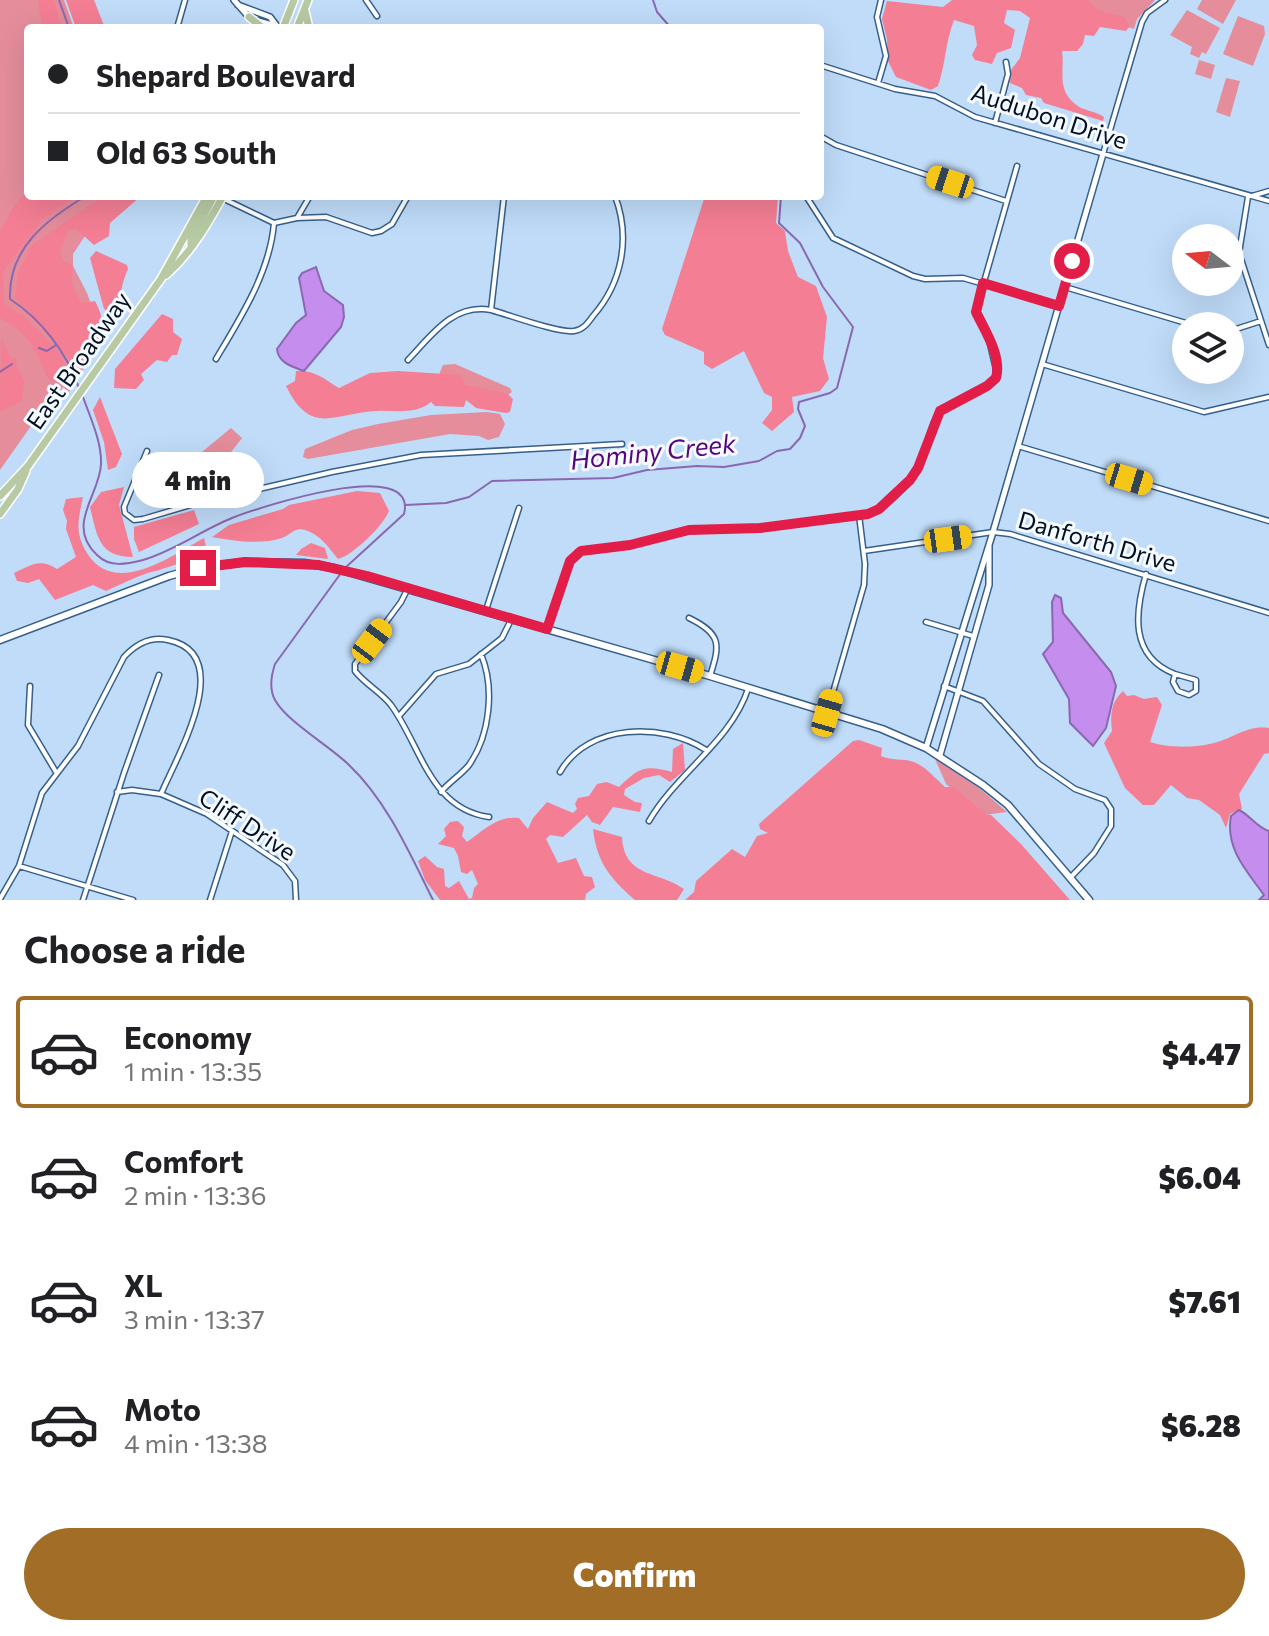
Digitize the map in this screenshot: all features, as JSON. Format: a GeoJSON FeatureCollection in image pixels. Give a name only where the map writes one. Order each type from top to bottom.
{"type":"FeatureCollection","features":[{"type":"Feature","properties":{"kind":"main road"},"geometry":{"type":"LineString","coordinates":[[282,24],[294,0]]}},
{"type":"Feature","properties":{"kind":"main road"},"geometry":{"type":"LineString","coordinates":[[299,24],[307,4]]}},
{"type":"Feature","properties":{"kind":"main road"},"geometry":{"type":"LineString","coordinates":[[307,4],[309,24]]}},
{"type":"Feature","properties":{"kind":"main road"},"geometry":{"type":"LineString","coordinates":[[249,17],[258,24]]}},
{"type":"Feature","properties":{"kind":"main road","name":"East Broadway"},"geometry":{"type":"LineString","coordinates":[[0,496],[28,466],[161,279],[205,200]]}},
{"type":"Feature","properties":{"kind":"main road","name":"East Broadway"},"geometry":{"type":"LineString","coordinates":[[161,279],[178,264],[205,229],[219,200]]}},
{"type":"Feature","properties":{"kind":"main road","name":"East Broadway"},"geometry":{"type":"LineString","coordinates":[[0,514],[18,489],[28,466]]}},
{"type":"Feature","properties":{"kind":"main road"},"geometry":{"type":"LineString","coordinates":[[0,505],[7,496],[9,483]]}},
{"type":"Feature","properties":{"kind":"main road"},"geometry":{"type":"LineString","coordinates":[[0,640],[198,568],[245,562],[319,565],[367,576],[710,676],[882,729],[926,748],[1008,805],[1089,900]]}},
{"type":"Feature","properties":{"kind":"street"},"geometry":{"type":"LineString","coordinates":[[178,24],[185,0]]}},
{"type":"Feature","properties":{"kind":"street"},"geometry":{"type":"LineString","coordinates":[[366,0],[377,16]]}},
{"type":"Feature","properties":{"kind":"street"},"geometry":{"type":"LineString","coordinates":[[878,83],[886,56],[877,17],[881,0]]}},
{"type":"Feature","properties":{"kind":"street"},"geometry":{"type":"LineString","coordinates":[[926,748],[993,532],[1142,22],[1147,13],[1165,0]]}},
{"type":"Feature","properties":{"kind":"street"},"geometry":{"type":"LineString","coordinates":[[236,2],[270,17],[278,24]]}},
{"type":"Feature","properties":{"kind":"street"},"geometry":{"type":"LineString","coordinates":[[236,2],[249,17],[265,24]]}},
{"type":"Feature","properties":{"kind":"street"},"geometry":{"type":"LineString","coordinates":[[995,123],[1008,74],[1006,62]]}},
{"type":"Feature","properties":{"kind":"street","name":"Audubon Drive"},"geometry":{"type":"LineString","coordinates":[[824,66],[935,96],[975,117],[1269,201]]}},
{"type":"Feature","properties":{"kind":"street"},"geometry":{"type":"LineString","coordinates":[[824,138],[836,145],[1006,201]]}},
{"type":"Feature","properties":{"kind":"street"},"geometry":{"type":"LineString","coordinates":[[547,629],[568,565],[578,552],[630,545],[689,530],[760,528],[859,515],[879,509],[910,480],[918,468],[940,411],[996,378],[998,367],[992,346],[976,312],[1017,166]]}},
{"type":"Feature","properties":{"kind":"street"},"geometry":{"type":"LineString","coordinates":[[1269,191],[1250,196],[1239,253],[1269,345]]}},
{"type":"Feature","properties":{"kind":"street"},"geometry":{"type":"LineString","coordinates":[[226,200],[274,223],[326,217],[376,233],[392,224],[406,200]]}},
{"type":"Feature","properties":{"kind":"street"},"geometry":{"type":"LineString","coordinates":[[297,218],[308,200]]}},
{"type":"Feature","properties":{"kind":"street"},"geometry":{"type":"LineString","coordinates":[[491,310],[504,200]]}},
{"type":"Feature","properties":{"kind":"street"},"geometry":{"type":"LineString","coordinates":[[408,360],[445,320],[474,308],[564,330],[580,330],[612,291],[624,250],[616,200]]}},
{"type":"Feature","properties":{"kind":"street"},"geometry":{"type":"LineString","coordinates":[[808,200],[837,241],[919,278],[963,278],[1059,306]]}},
{"type":"Feature","properties":{"kind":"street"},"geometry":{"type":"LineString","coordinates":[[216,359],[256,287],[273,239],[274,223]]}},
{"type":"Feature","properties":{"kind":"street"},"geometry":{"type":"LineString","coordinates":[[1065,287],[1172,319]]}},
{"type":"Feature","properties":{"kind":"street"},"geometry":{"type":"LineString","coordinates":[[1244,326],[1261,321]]}},
{"type":"Feature","properties":{"kind":"street"},"geometry":{"type":"LineString","coordinates":[[1042,364],[1204,412],[1269,397]]}},
{"type":"Feature","properties":{"kind":"street"},"geometry":{"type":"LineString","coordinates":[[147,451],[124,507],[125,513],[134,520],[332,472],[421,455],[622,444]]}},
{"type":"Feature","properties":{"kind":"street"},"geometry":{"type":"LineString","coordinates":[[1018,446],[1269,521]]}},
{"type":"Feature","properties":{"kind":"street"},"geometry":{"type":"LineString","coordinates":[[486,610],[519,508]]}},
{"type":"Feature","properties":{"kind":"street"},"geometry":{"type":"LineString","coordinates":[[827,713],[862,596],[865,575],[859,515]]}},
{"type":"Feature","properties":{"kind":"street","name":"Danforth Drive"},"geometry":{"type":"LineString","coordinates":[[864,551],[993,532],[1010,534],[1269,613]]}},
{"type":"Feature","properties":{"kind":"street"},"geometry":{"type":"LineString","coordinates":[[940,755],[989,585],[989,545]]}},
{"type":"Feature","properties":{"kind":"street"},"geometry":{"type":"LineString","coordinates":[[1146,574],[1136,619],[1139,634],[1155,661],[1175,674],[1196,680],[1196,691],[1189,695],[1178,691],[1173,682],[1175,674]]}},
{"type":"Feature","properties":{"kind":"street"},"geometry":{"type":"LineString","coordinates":[[408,588],[354,667],[356,674],[385,698],[399,716],[426,771],[441,792],[476,815],[489,817]]}},
{"type":"Feature","properties":{"kind":"street"},"geometry":{"type":"LineString","coordinates":[[689,618],[708,630],[718,642],[710,676]]}},
{"type":"Feature","properties":{"kind":"street"},"geometry":{"type":"LineString","coordinates":[[399,716],[436,674],[469,664],[505,635],[511,619]]}},
{"type":"Feature","properties":{"kind":"street"},"geometry":{"type":"LineString","coordinates":[[926,622],[974,637]]}},
{"type":"Feature","properties":{"kind":"street","name":"Cliff Drive"},"geometry":{"type":"LineString","coordinates":[[0,899],[19,866],[37,803],[46,785],[78,746],[124,657],[144,641],[168,640],[192,654],[200,668],[202,681],[192,721],[161,794]]}},
{"type":"Feature","properties":{"kind":"street"},"geometry":{"type":"LineString","coordinates":[[441,792],[470,763],[488,711],[490,680],[481,654]]}},
{"type":"Feature","properties":{"kind":"street"},"geometry":{"type":"LineString","coordinates":[[83,900],[159,675]]}},
{"type":"Feature","properties":{"kind":"street"},"geometry":{"type":"LineString","coordinates":[[30,686],[28,725],[56,772]]}},
{"type":"Feature","properties":{"kind":"street"},"geometry":{"type":"LineString","coordinates":[[944,686],[983,701],[1039,764],[1075,789],[1105,800],[1111,809],[1111,826],[1094,853],[1070,878]]}},
{"type":"Feature","properties":{"kind":"street"},"geometry":{"type":"LineString","coordinates":[[649,821],[670,789],[737,717],[748,689]]}},
{"type":"Feature","properties":{"kind":"street"},"geometry":{"type":"LineString","coordinates":[[560,772],[580,750],[617,734],[637,732],[677,737],[706,750]]}},
{"type":"Feature","properties":{"kind":"street","name":"Cliff Drive"},"geometry":{"type":"LineString","coordinates":[[117,792],[132,790],[161,794],[202,811],[290,871],[295,881],[297,900]]}},
{"type":"Feature","properties":{"kind":"street"},"geometry":{"type":"LineString","coordinates":[[210,900],[232,831]]}},
{"type":"Feature","properties":{"kind":"street"},"geometry":{"type":"LineString","coordinates":[[19,866],[133,900]]}},
{"type":"Feature","properties":{"kind":"shaded area"},"geometry":{"type":"Polygon","coordinates":[[[0,0],[64,0],[73,24],[24,24],[24,200],[109,200],[73,254],[73,266],[100,329],[85,362],[38,416],[0,470],[0,0]]]}},
{"type":"Feature","properties":{"kind":"shaded area"},"geometry":{"type":"Polygon","coordinates":[[[38,0],[54,0],[60,24],[41,24],[38,0]]]}},
{"type":"Feature","properties":{"kind":"shaded area"},"geometry":{"type":"Polygon","coordinates":[[[66,0],[94,0],[103,24],[75,24],[66,0]]]}},
{"type":"Feature","properties":{"kind":"shaded area"},"geometry":{"type":"Polygon","coordinates":[[[952,0],[1086,0],[1100,11],[1124,17],[1130,26],[1126,31],[1100,27],[1094,36],[1085,35],[1077,51],[1062,51],[1065,92],[1078,106],[1104,117],[1103,121],[1044,103],[1041,98],[1026,95],[1022,88],[1010,83],[1011,70],[1020,58],[1030,18],[1020,11],[1007,10],[1004,23],[1015,30],[1011,48],[997,53],[992,64],[975,60],[972,55],[977,45],[974,26],[954,20],[938,86],[931,90],[896,77],[888,61],[882,19],[887,1],[943,7],[952,0]]]}},
{"type":"Feature","properties":{"kind":"shaded area"},"geometry":{"type":"Polygon","coordinates":[[[1039,0],[1155,0],[1137,19],[1134,29],[1039,0]]]}},
{"type":"Feature","properties":{"kind":"shaded area"},"geometry":{"type":"Polygon","coordinates":[[[1202,0],[1236,0],[1223,24],[1197,9],[1202,0]]]}},
{"type":"Feature","properties":{"kind":"shaded area"},"geometry":{"type":"Polygon","coordinates":[[[1187,10],[1220,28],[1206,54],[1202,52],[1199,58],[1190,54],[1192,47],[1170,35],[1187,10]]]}},
{"type":"Feature","properties":{"kind":"shaded area"},"geometry":{"type":"Polygon","coordinates":[[[1238,16],[1264,26],[1265,34],[1253,66],[1223,54],[1238,16]]]}},
{"type":"Feature","properties":{"kind":"shaded area"},"geometry":{"type":"Polygon","coordinates":[[[1199,60],[1215,65],[1211,79],[1195,74],[1199,60]]]}},
{"type":"Feature","properties":{"kind":"shaded area"},"geometry":{"type":"Polygon","coordinates":[[[1226,78],[1240,81],[1230,117],[1216,112],[1226,78]]]}},
{"type":"Feature","properties":{"kind":"shaded area"},"geometry":{"type":"Polygon","coordinates":[[[24,193],[24,200],[70,200],[42,220],[3,272],[4,304],[25,317],[60,353],[74,385],[68,393],[62,385],[48,379],[25,336],[0,318],[0,231],[24,193]]]}},
{"type":"Feature","properties":{"kind":"shaded area"},"geometry":{"type":"Polygon","coordinates":[[[97,200],[136,200],[110,223],[109,236],[94,245],[76,229],[68,230],[60,252],[63,261],[73,266],[71,282],[81,303],[95,301],[102,321],[98,347],[81,372],[15,298],[18,273],[31,246],[97,200]]]}},
{"type":"Feature","properties":{"kind":"shaded area"},"geometry":{"type":"Polygon","coordinates":[[[704,200],[778,200],[776,223],[785,231],[788,251],[798,277],[816,286],[827,317],[823,358],[829,379],[820,391],[792,397],[794,412],[772,431],[762,423],[772,410],[772,397],[764,393],[744,351],[712,369],[704,364],[704,352],[665,335],[662,329],[704,200]]]}},
{"type":"Feature","properties":{"kind":"shaded area"},"geometry":{"type":"Polygon","coordinates":[[[96,251],[127,265],[121,293],[123,309],[116,315],[104,309],[90,258],[96,251]]]}},
{"type":"Feature","properties":{"kind":"shaded area"},"geometry":{"type":"Polygon","coordinates":[[[316,267],[324,291],[343,305],[344,317],[341,327],[304,371],[283,361],[277,349],[296,323],[306,315],[299,278],[302,273],[316,267]]]}},
{"type":"Feature","properties":{"kind":"shaded area"},"geometry":{"type":"Polygon","coordinates":[[[162,314],[173,319],[173,332],[182,339],[177,355],[172,355],[167,362],[157,360],[141,374],[144,380],[136,389],[114,388],[115,369],[162,314]]]}},
{"type":"Feature","properties":{"kind":"shaded area"},"geometry":{"type":"Polygon","coordinates":[[[1,338],[11,358],[17,359],[16,365],[24,381],[22,401],[0,412],[1,338]]]}},
{"type":"Feature","properties":{"kind":"shaded area"},"geometry":{"type":"Polygon","coordinates":[[[455,364],[510,388],[512,392],[507,395],[438,377],[443,365],[455,364]]]}},
{"type":"Feature","properties":{"kind":"shaded area"},"geometry":{"type":"Polygon","coordinates":[[[296,371],[314,373],[339,388],[370,373],[398,371],[460,375],[465,384],[508,394],[513,399],[510,412],[506,413],[476,408],[466,400],[464,407],[435,406],[431,402],[412,410],[314,417],[295,402],[286,386],[295,381],[296,371]]]}},
{"type":"Feature","properties":{"kind":"shaded area"},"geometry":{"type":"Polygon","coordinates":[[[100,397],[122,454],[116,467],[108,470],[104,442],[93,410],[100,397]]]}},
{"type":"Feature","properties":{"kind":"shaded area"},"geometry":{"type":"Polygon","coordinates":[[[500,414],[505,424],[499,437],[488,440],[479,436],[450,434],[308,459],[303,457],[305,449],[352,430],[431,415],[500,414]]]}},
{"type":"Feature","properties":{"kind":"shaded area"},"geometry":{"type":"Polygon","coordinates":[[[231,428],[242,438],[221,465],[215,482],[210,485],[197,483],[190,473],[191,461],[231,428]]]}},
{"type":"Feature","properties":{"kind":"shaded area"},"geometry":{"type":"Polygon","coordinates":[[[124,487],[119,505],[133,557],[121,556],[106,549],[97,535],[90,507],[101,492],[124,487]]]}},
{"type":"Feature","properties":{"kind":"shaded area"},"geometry":{"type":"Polygon","coordinates":[[[357,491],[380,493],[389,511],[367,539],[338,559],[320,538],[305,530],[265,541],[212,537],[229,525],[289,505],[357,491]]]}},
{"type":"Feature","properties":{"kind":"shaded area"},"geometry":{"type":"Polygon","coordinates":[[[83,497],[79,534],[89,556],[101,567],[114,572],[145,568],[204,538],[208,554],[146,573],[106,591],[93,585],[55,600],[39,579],[28,583],[17,581],[14,573],[31,565],[40,563],[57,569],[76,557],[63,510],[66,499],[83,497]]]}},
{"type":"Feature","properties":{"kind":"shaded area"},"geometry":{"type":"Polygon","coordinates":[[[194,510],[199,524],[139,552],[134,527],[194,510]]]}},
{"type":"Feature","properties":{"kind":"shaded area"},"geometry":{"type":"Polygon","coordinates":[[[311,543],[325,548],[328,559],[296,555],[311,543]]]}},
{"type":"Feature","properties":{"kind":"shaded area"},"geometry":{"type":"Polygon","coordinates":[[[1055,595],[1061,598],[1063,613],[1111,672],[1116,686],[1106,728],[1093,746],[1070,723],[1069,699],[1043,654],[1053,642],[1052,602],[1055,595]]]}},
{"type":"Feature","properties":{"kind":"shaded area"},"geometry":{"type":"Polygon","coordinates":[[[1123,691],[1127,696],[1144,699],[1157,697],[1162,705],[1150,742],[1157,744],[1199,746],[1254,728],[1269,728],[1269,753],[1264,754],[1239,794],[1242,809],[1230,814],[1226,828],[1220,815],[1199,800],[1187,798],[1171,785],[1154,805],[1143,805],[1125,788],[1104,743],[1112,731],[1114,704],[1123,691]]]}},
{"type":"Feature","properties":{"kind":"shaded area"},"geometry":{"type":"Polygon","coordinates":[[[853,741],[882,748],[881,756],[918,764],[945,787],[954,787],[985,814],[991,815],[1070,900],[685,900],[694,892],[696,881],[732,849],[745,857],[757,836],[768,833],[760,829],[759,824],[853,741]]]}},
{"type":"Feature","properties":{"kind":"shaded area"},"geometry":{"type":"Polygon","coordinates":[[[683,743],[685,770],[670,782],[659,775],[644,778],[625,789],[624,795],[642,803],[640,812],[613,807],[600,825],[592,822],[587,815],[563,837],[550,835],[546,839],[558,863],[576,858],[584,876],[592,877],[595,887],[586,894],[585,900],[440,900],[425,880],[418,861],[425,856],[444,869],[445,886],[449,888],[459,881],[469,899],[472,898],[478,884],[472,870],[467,874],[461,872],[454,848],[438,844],[446,836],[444,829],[450,822],[458,821],[464,827],[462,836],[467,842],[504,819],[519,818],[528,829],[547,802],[573,813],[577,809],[575,804],[578,798],[589,796],[597,784],[607,782],[619,787],[632,775],[648,768],[672,772],[673,749],[683,743]]]}},
{"type":"Feature","properties":{"kind":"shaded area"},"geometry":{"type":"Polygon","coordinates":[[[935,759],[978,787],[1007,812],[984,815],[946,784],[935,759]]]}},
{"type":"Feature","properties":{"kind":"shaded area"},"geometry":{"type":"Polygon","coordinates":[[[1239,810],[1269,831],[1269,900],[1259,900],[1264,895],[1234,848],[1231,816],[1239,810]]]}},
{"type":"Feature","properties":{"kind":"shaded area"},"geometry":{"type":"Polygon","coordinates":[[[593,829],[622,837],[624,850],[636,867],[684,889],[677,900],[635,900],[601,861],[593,829]]]}},
{"type":"Feature","properties":{"kind":"waterway"},"geometry":{"type":"LineString","coordinates":[[59,0],[68,24]]}},
{"type":"Feature","properties":{"kind":"waterway","name":"Hominy Creek"},"geometry":{"type":"LineString","coordinates":[[653,0],[657,12],[668,24]]}},
{"type":"Feature","properties":{"kind":"waterway"},"geometry":{"type":"LineString","coordinates":[[79,388],[68,362],[52,338],[32,316],[10,299],[11,281],[23,250],[44,225],[80,200]]}},
{"type":"Feature","properties":{"kind":"waterway","name":"Hominy Creek"},"geometry":{"type":"LineString","coordinates":[[405,505],[446,503],[469,497],[492,481],[613,478],[647,470],[724,467],[759,461],[777,451],[790,449],[805,426],[798,409],[799,402],[837,388],[853,327],[823,287],[800,243],[779,223],[781,200]]}},
{"type":"Feature","properties":{"kind":"waterway"},"geometry":{"type":"LineString","coordinates":[[39,348],[47,351],[56,345]]}},
{"type":"Feature","properties":{"kind":"waterway"},"geometry":{"type":"LineString","coordinates":[[0,372],[12,364]]}},
{"type":"Feature","properties":{"kind":"waterway"},"geometry":{"type":"LineString","coordinates":[[82,394],[101,455],[99,476],[84,521],[84,532],[88,544],[102,559],[119,564],[143,560],[232,518],[332,490],[387,488],[402,497],[404,514],[345,568]]}},
{"type":"Feature","properties":{"kind":"waterway"},"geometry":{"type":"LineString","coordinates":[[341,573],[275,664],[271,682],[273,696],[289,717],[363,779],[397,829],[433,900]]}},
{"type":"Feature","properties":{"kind":"route"},"geometry":{"type":"LineString","coordinates":[[198,568],[245,562],[319,565],[547,629],[570,561],[581,551],[630,545],[689,530],[760,528],[868,514],[879,509],[910,480],[918,468],[940,411],[996,378],[998,367],[987,331],[976,312],[983,283],[1059,306],[1072,261]]}}]}
